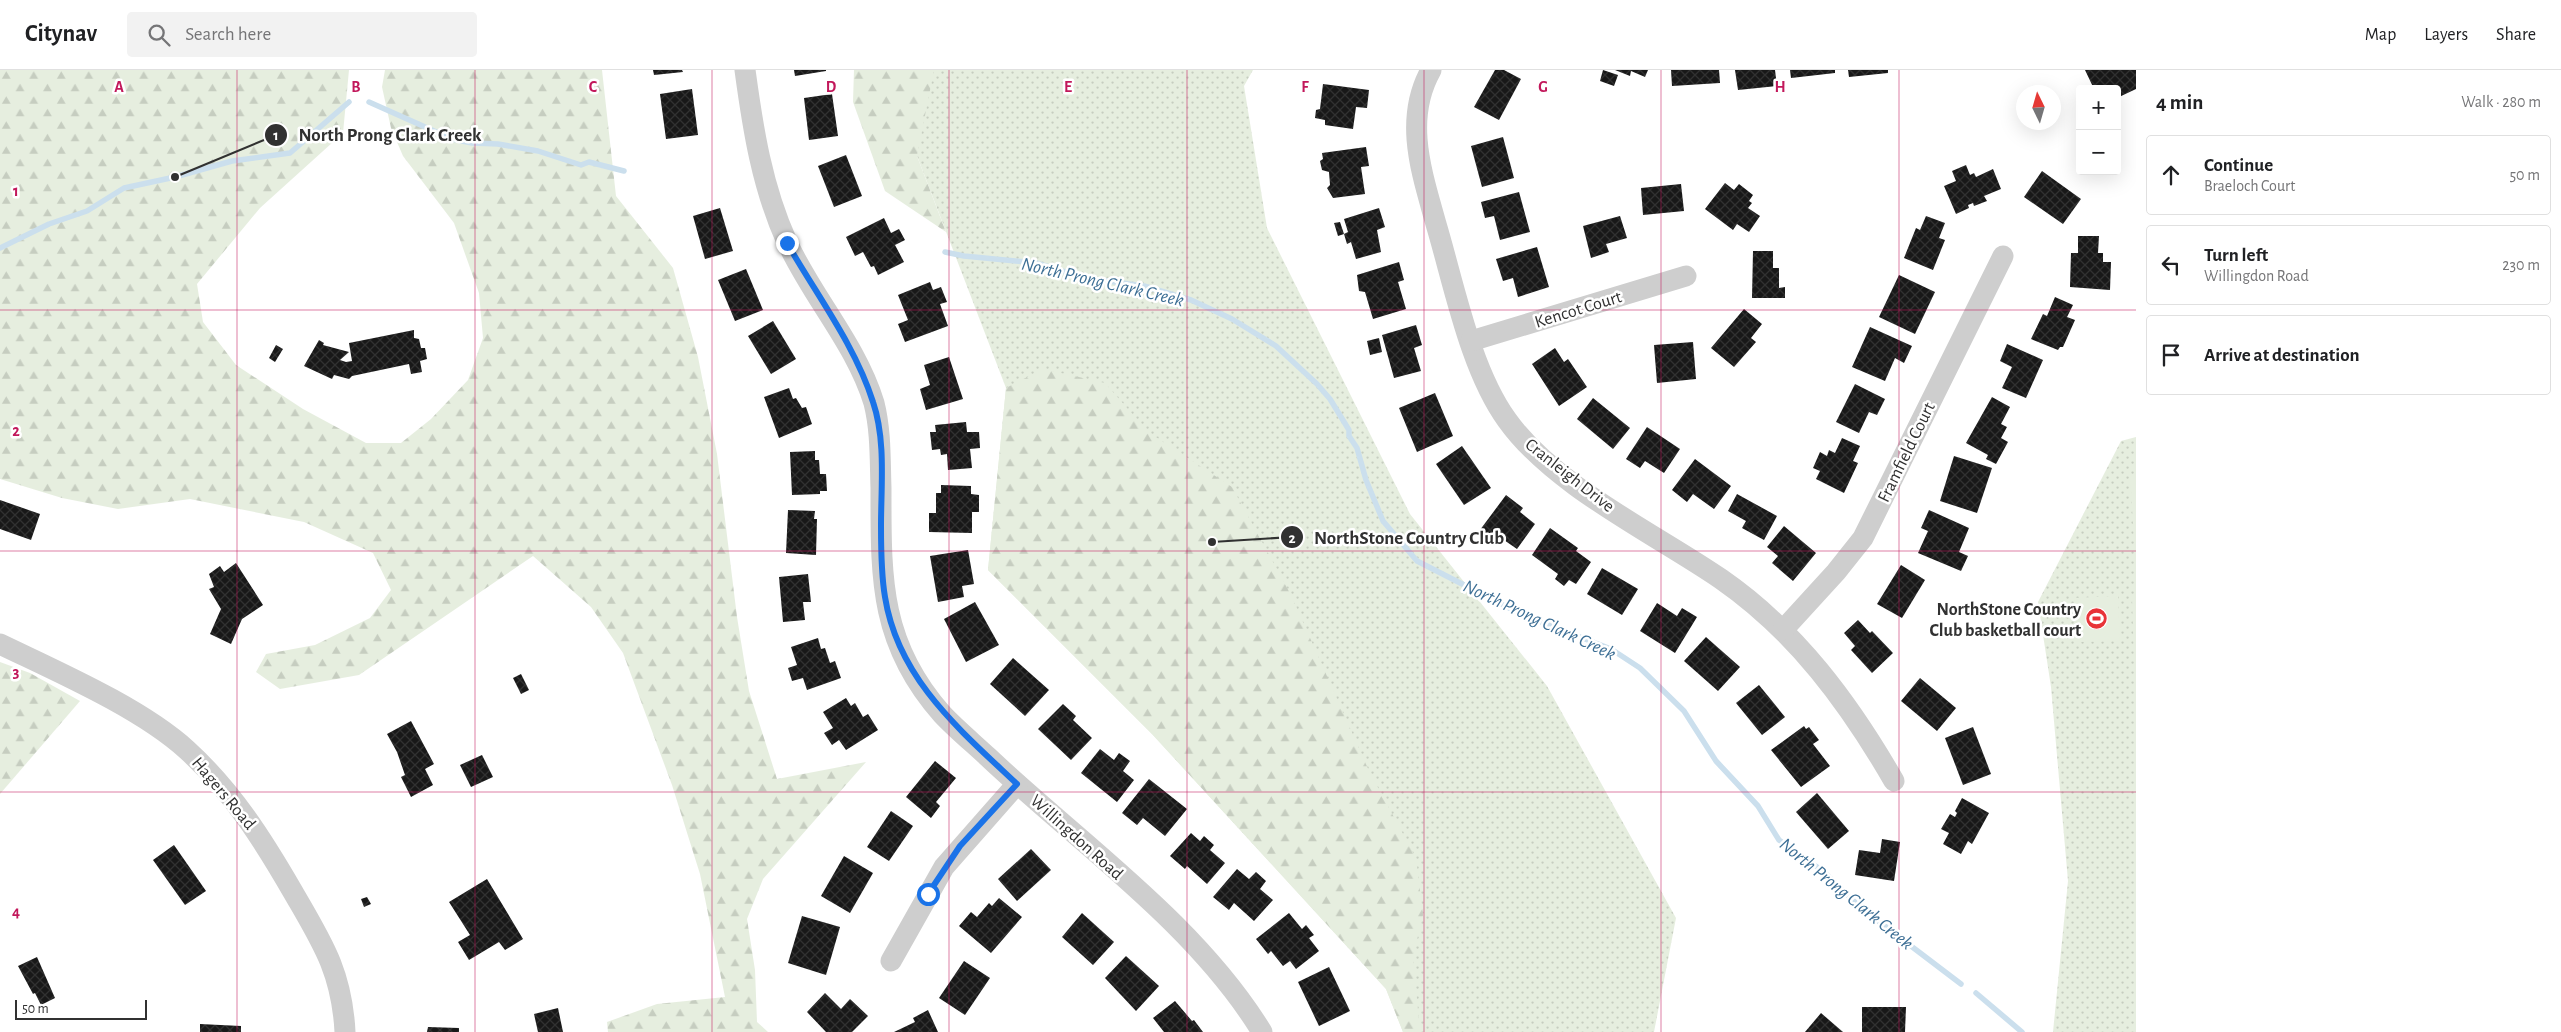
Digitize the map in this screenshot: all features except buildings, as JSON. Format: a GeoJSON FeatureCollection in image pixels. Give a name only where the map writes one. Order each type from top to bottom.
{"type":"FeatureCollection","features":[{"type":"Feature","properties":{"kind":"street","name":"Willingdon Road"},"geometry":{"type":"LineString","coordinates":[[745,70],[758,153],[768,191],[787,243],[854,356],[873,402],[880,444],[881,565],[885,598],[904,658],[942,714],[1186,938],[1213,965],[1250,1012],[1262,1032]]}},
{"type":"Feature","properties":{"kind":"street","name":"Cranleigh Drive"},"geometry":{"type":"LineString","coordinates":[[1432,70],[1421,95],[1417,112],[1417,152],[1471,341],[1486,380],[1506,419],[1539,454],[1585,492],[1723,580],[1783,630],[1819,668],[1857,720],[1894,781]]}},
{"type":"Feature","properties":{"kind":"street","name":"Framfield Court"},"geometry":{"type":"LineString","coordinates":[[1783,630],[1863,538],[2003,256]]}},
{"type":"Feature","properties":{"kind":"street","name":"Kencot Court"},"geometry":{"type":"LineString","coordinates":[[1471,341],[1686,276]]}},
{"type":"Feature","properties":{"kind":"street","name":"Hagers Road"},"geometry":{"type":"LineString","coordinates":[[0,644],[52,669],[136,714],[176,741],[208,771],[242,810],[261,838],[326,948],[342,992],[345,1032]]}},
{"type":"Feature","properties":{"kind":"street"},"geometry":{"type":"LineString","coordinates":[[891,961],[944,867],[960,846],[1017,784]]}},
{"type":"Feature","properties":{"kind":"green space"},"geometry":{"type":"Polygon","coordinates":[[[0,70],[349,70],[343,133],[260,208],[197,284],[203,322],[236,365],[303,409],[366,443],[401,443],[431,419],[468,380],[483,338],[479,293],[454,223],[403,156],[391,128],[382,87],[385,70],[602,70],[616,196],[673,268],[698,357],[717,454],[737,617],[749,691],[777,779],[866,762],[763,879],[747,919],[755,970],[757,1022],[768,1032],[608,1032],[607,1022],[657,1004],[725,997],[700,874],[672,785],[623,653],[591,607],[533,556],[359,675],[280,689],[256,672],[266,654],[315,645],[370,618],[391,590],[373,553],[304,522],[190,499],[118,509],[62,498],[0,479],[0,70]]]}},
{"type":"Feature","properties":{"kind":"green space"},"geometry":{"type":"Polygon","coordinates":[[[854,70],[934,70],[917,156],[946,232],[885,191],[853,102],[854,70]]]}},
{"type":"Feature","properties":{"kind":"green space"},"geometry":{"type":"Polygon","coordinates":[[[911,70],[1253,70],[1244,86],[1267,228],[1410,514],[1547,686],[1676,918],[1654,1032],[1403,1032],[1386,989],[1152,734],[988,570],[1006,388],[917,156],[911,70]]]}},
{"type":"Feature","properties":{"kind":"green space"},"geometry":{"type":"Polygon","coordinates":[[[1043,369],[1105,383],[1148,432],[1232,487],[1291,595],[1369,771],[1416,858],[1423,915],[1413,956],[1420,1032],[1403,1032],[1386,989],[1152,734],[988,570],[1006,388],[1043,369]]]}},
{"type":"Feature","properties":{"kind":"green space"},"geometry":{"type":"Polygon","coordinates":[[[2136,437],[2136,1032],[2053,1032],[2068,881],[2051,687],[2038,602],[2121,441],[2136,437]]]}},
{"type":"Feature","properties":{"kind":"green space"},"geometry":{"type":"Polygon","coordinates":[[[2130,475],[2136,475],[2136,572],[2130,475]]]}},
{"type":"Feature","properties":{"kind":"green space","name":"NorthStone Country Club basketball court"},"geometry":{"type":"Polygon","coordinates":[[[2118,596],[2120,641],[2075,642],[2074,598],[2118,596]]]}},
{"type":"Feature","properties":{"kind":"green space"},"geometry":{"type":"Polygon","coordinates":[[[2132,597],[2136,597],[2136,658],[2134,658],[2132,597]]]}},
{"type":"Feature","properties":{"kind":"green space"},"geometry":{"type":"Polygon","coordinates":[[[0,662],[30,673],[80,701],[0,794],[0,662]]]}},
{"type":"Feature","properties":{"kind":"waterway","name":"North Prong Clark Creek"},"geometry":{"type":"LineString","coordinates":[[0,248],[49,224],[87,211],[124,188],[175,177],[232,161],[290,153],[349,102]]}},
{"type":"Feature","properties":{"kind":"waterway","name":"North Prong Clark Creek"},"geometry":{"type":"LineString","coordinates":[[369,102],[452,139],[538,151],[581,165],[589,162],[624,171]]}},
{"type":"Feature","properties":{"kind":"waterway","name":"North Prong Clark Creek"},"geometry":{"type":"LineString","coordinates":[[945,252],[964,256],[1036,263],[1085,278],[1144,286],[1191,300],[1232,319],[1276,346],[1317,384],[1330,399],[1349,430],[1349,436],[1357,448],[1366,480],[1383,521],[1417,561],[1523,615],[1611,649],[1640,668],[1684,711],[1716,761],[1758,806],[1779,840],[1824,872],[1861,908],[1961,984]]}},
{"type":"Feature","properties":{"kind":"waterway","name":"North Prong Clark Creek"},"geometry":{"type":"LineString","coordinates":[[1976,993],[2022,1032]]}},
{"type":"Feature","properties":{"kind":"place","name":"North Prong Clark Creek"},"geometry":{"type":"Point","coordinates":[175,177]}},
{"type":"Feature","properties":{"kind":"place","name":"NorthStone Country Club"},"geometry":{"type":"Point","coordinates":[1212,542]}},
{"type":"Feature","properties":{"kind":"place","name":"NorthStone Country Club basketball court"},"geometry":{"type":"Point","coordinates":[2097,619]}},
{"type":"Feature","properties":{"kind":"route"},"geometry":{"type":"LineString","coordinates":[[787,243],[854,356],[873,402],[880,444],[881,565],[885,598],[892,629],[904,658],[920,685],[942,714],[1017,784],[960,846],[944,867],[928,894]]}}]}
